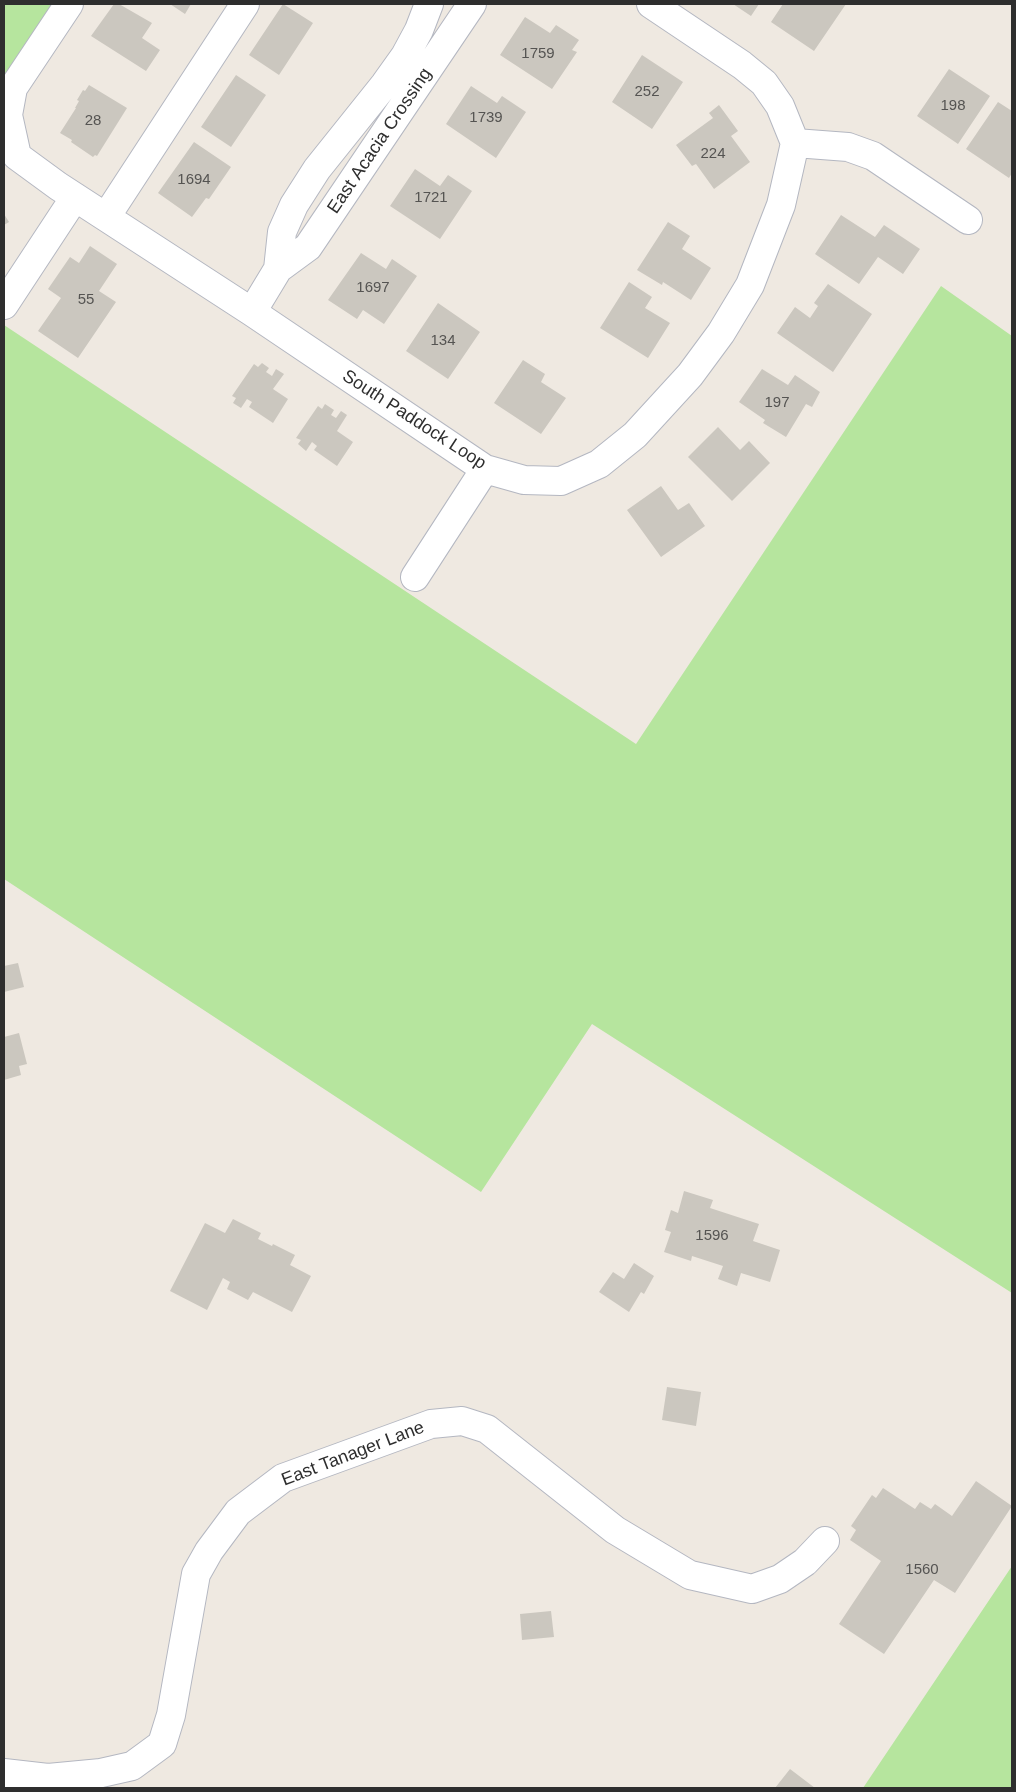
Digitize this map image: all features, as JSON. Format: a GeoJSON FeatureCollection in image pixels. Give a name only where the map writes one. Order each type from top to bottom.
{"type":"FeatureCollection","features":[{"type":"Feature","properties":{"kind":"street","name":"South Paddock Loop"},"geometry":{"type":"LineString","coordinates":[[68,4],[13,88],[8,114],[17,156],[75,197],[252,312],[485,469],[524,480],[561,481],[599,464],[635,435],[690,376],[721,334],[750,285],[781,205],[795,143]]}},
{"type":"Feature","properties":{"kind":"street"},"geometry":{"type":"LineString","coordinates":[[106,217],[245,4]]}},
{"type":"Feature","properties":{"kind":"street","name":"East Acacia Crossing"},"geometry":{"type":"LineString","coordinates":[[278,269],[282,232],[294,205],[318,169],[405,56],[419,30],[429,4]]}},
{"type":"Feature","properties":{"kind":"street","name":"East Acacia Crossing"},"geometry":{"type":"LineString","coordinates":[[252,312],[278,269],[308,247],[472,4]]}},
{"type":"Feature","properties":{"kind":"street"},"geometry":{"type":"LineString","coordinates":[[651,4],[742,65],[764,83],[780,106],[795,143],[848,147],[873,156],[968,220]]}},
{"type":"Feature","properties":{"kind":"street"},"geometry":{"type":"LineString","coordinates":[[4,304],[75,197]]}},
{"type":"Feature","properties":{"kind":"street"},"geometry":{"type":"LineString","coordinates":[[415,577],[485,469]]}},
{"type":"Feature","properties":{"kind":"street","name":"East Tanager Lane"},"geometry":{"type":"LineString","coordinates":[[4,1773],[48,1778],[101,1773],[132,1766],[162,1744],[171,1715],[196,1574],[209,1551],[238,1512],[283,1478],[431,1424],[462,1421],[487,1429],[615,1530],[690,1575],[752,1589],[780,1579],[805,1562],[825,1541]]}},
{"type":"Feature","properties":{"kind":"green space"},"geometry":{"type":"Polygon","coordinates":[[[4,4],[69,4],[4,87],[4,4]]]}},
{"type":"Feature","properties":{"kind":"green space"},"geometry":{"type":"Polygon","coordinates":[[[941,286],[1012,336],[1012,1293],[592,1024],[481,1192],[4,879],[4,325],[636,744],[941,286]]]}},
{"type":"Feature","properties":{"kind":"green space"},"geometry":{"type":"Polygon","coordinates":[[[1012,1566],[1012,1788],[863,1788],[1012,1566]]]}},
{"type":"Feature","properties":{"kind":"building"},"geometry":{"type":"Polygon","coordinates":[[[114,4],[119,4],[152,23],[142,38],[160,50],[146,71],[91,36],[114,4]]]}},
{"type":"Feature","properties":{"kind":"building"},"geometry":{"type":"Polygon","coordinates":[[[170,4],[191,4],[185,14],[170,4]]]}},
{"type":"Feature","properties":{"kind":"building"},"geometry":{"type":"Polygon","coordinates":[[[283,4],[313,23],[279,75],[249,55],[283,4]]]}},
{"type":"Feature","properties":{"kind":"building"},"geometry":{"type":"Polygon","coordinates":[[[733,4],[759,4],[751,16],[733,4]]]}},
{"type":"Feature","properties":{"kind":"building"},"geometry":{"type":"Polygon","coordinates":[[[783,4],[846,4],[814,51],[771,22],[783,4]]]}},
{"type":"Feature","properties":{"kind":"building"},"geometry":{"type":"Polygon","coordinates":[[[525,17],[550,33],[556,25],[579,40],[572,50],[577,52],[552,89],[500,55],[525,17]]]}},
{"type":"Feature","properties":{"kind":"building"},"geometry":{"type":"Polygon","coordinates":[[[642,55],[683,82],[652,129],[612,102],[642,55]]]}},
{"type":"Feature","properties":{"kind":"building"},"geometry":{"type":"Polygon","coordinates":[[[949,69],[990,96],[958,144],[917,116],[949,69]]]}},
{"type":"Feature","properties":{"kind":"building"},"geometry":{"type":"Polygon","coordinates":[[[236,75],[266,95],[231,147],[201,127],[236,75]]]}},
{"type":"Feature","properties":{"kind":"building"},"geometry":{"type":"Polygon","coordinates":[[[89,85],[127,108],[97,156],[93,157],[60,133],[76,108],[79,101],[77,100],[83,90],[85,91],[89,85]]]}},
{"type":"Feature","properties":{"kind":"building"},"geometry":{"type":"Polygon","coordinates":[[[471,86],[497,103],[502,96],[526,112],[496,158],[446,124],[471,86]]]}},
{"type":"Feature","properties":{"kind":"building"},"geometry":{"type":"Polygon","coordinates":[[[998,102],[1012,111],[1012,173],[1009,178],[966,149],[998,102]]]}},
{"type":"Feature","properties":{"kind":"building"},"geometry":{"type":"Polygon","coordinates":[[[719,105],[738,131],[731,136],[750,162],[714,189],[696,164],[692,166],[676,145],[713,118],[709,113],[719,105]]]}},
{"type":"Feature","properties":{"kind":"building"},"geometry":{"type":"Polygon","coordinates":[[[194,142],[231,167],[209,199],[206,198],[192,217],[158,193],[194,142]]]}},
{"type":"Feature","properties":{"kind":"building"},"geometry":{"type":"Polygon","coordinates":[[[415,169],[440,186],[448,175],[472,191],[440,239],[390,206],[415,169]]]}},
{"type":"Feature","properties":{"kind":"building"},"geometry":{"type":"Polygon","coordinates":[[[4,214],[9,222],[4,225],[4,214]]]}},
{"type":"Feature","properties":{"kind":"building"},"geometry":{"type":"Polygon","coordinates":[[[841,215],[875,237],[884,225],[920,249],[903,274],[878,257],[859,284],[815,254],[841,215]]]}},
{"type":"Feature","properties":{"kind":"building"},"geometry":{"type":"Polygon","coordinates":[[[668,222],[690,236],[682,249],[711,268],[691,300],[663,282],[662,285],[637,270],[668,222]]]}},
{"type":"Feature","properties":{"kind":"building"},"geometry":{"type":"Polygon","coordinates":[[[90,246],[117,264],[99,291],[116,302],[78,358],[38,331],[61,298],[48,289],[70,257],[79,263],[90,246]]]}},
{"type":"Feature","properties":{"kind":"building"},"geometry":{"type":"Polygon","coordinates":[[[361,253],[386,269],[392,259],[417,276],[384,324],[363,310],[357,319],[328,300],[361,253]]]}},
{"type":"Feature","properties":{"kind":"building"},"geometry":{"type":"Polygon","coordinates":[[[629,282],[652,297],[645,308],[670,323],[648,358],[600,328],[629,282]]]}},
{"type":"Feature","properties":{"kind":"building"},"geometry":{"type":"Polygon","coordinates":[[[828,284],[872,314],[833,372],[777,333],[795,307],[810,318],[818,306],[814,303],[828,284]]]}},
{"type":"Feature","properties":{"kind":"building"},"geometry":{"type":"Polygon","coordinates":[[[438,303],[480,332],[448,379],[406,351],[438,303]]]}},
{"type":"Feature","properties":{"kind":"building"},"geometry":{"type":"Polygon","coordinates":[[[523,360],[545,374],[541,382],[566,398],[541,434],[494,403],[523,360]]]}},
{"type":"Feature","properties":{"kind":"building"},"geometry":{"type":"Polygon","coordinates":[[[262,363],[269,368],[266,372],[272,376],[276,369],[284,374],[273,389],[288,399],[273,423],[249,407],[252,402],[247,399],[241,408],[233,403],[236,398],[232,396],[254,364],[258,367],[262,363]]]}},
{"type":"Feature","properties":{"kind":"building"},"geometry":{"type":"Polygon","coordinates":[[[762,369],[788,385],[795,375],[820,392],[812,407],[806,404],[786,437],[763,423],[765,420],[739,402],[762,369]]]}},
{"type":"Feature","properties":{"kind":"building"},"geometry":{"type":"Polygon","coordinates":[[[325,404],[334,410],[331,415],[336,418],[341,411],[347,415],[337,431],[353,442],[337,466],[314,450],[317,446],[312,442],[306,451],[298,444],[301,440],[296,438],[318,406],[322,409],[325,404]]]}},
{"type":"Feature","properties":{"kind":"building"},"geometry":{"type":"Polygon","coordinates":[[[718,427],[740,450],[749,441],[770,463],[732,501],[688,457],[718,427]]]}},
{"type":"Feature","properties":{"kind":"building"},"geometry":{"type":"Polygon","coordinates":[[[661,486],[678,510],[689,503],[705,526],[661,557],[627,510],[661,486]]]}},
{"type":"Feature","properties":{"kind":"building"},"geometry":{"type":"Polygon","coordinates":[[[18,963],[24,987],[4,992],[4,966],[18,963]]]}},
{"type":"Feature","properties":{"kind":"building"},"geometry":{"type":"Polygon","coordinates":[[[19,1033],[27,1064],[19,1066],[21,1075],[4,1080],[4,1037],[19,1033]]]}},
{"type":"Feature","properties":{"kind":"building"},"geometry":{"type":"Polygon","coordinates":[[[684,1191],[713,1200],[710,1208],[759,1224],[753,1241],[780,1250],[770,1282],[741,1273],[737,1286],[718,1279],[723,1266],[692,1256],[691,1261],[664,1252],[671,1232],[665,1230],[671,1210],[678,1213],[684,1191]]]}},
{"type":"Feature","properties":{"kind":"building"},"geometry":{"type":"Polygon","coordinates":[[[233,1219],[261,1233],[258,1239],[295,1255],[290,1265],[311,1276],[292,1312],[253,1292],[248,1300],[227,1289],[230,1282],[223,1278],[207,1310],[170,1291],[205,1223],[225,1233],[233,1219]]]}},
{"type":"Feature","properties":{"kind":"building"},"geometry":{"type":"Polygon","coordinates":[[[634,1263],[654,1276],[644,1294],[641,1292],[629,1312],[599,1292],[613,1272],[624,1279],[634,1263]]]}},
{"type":"Feature","properties":{"kind":"building"},"geometry":{"type":"Polygon","coordinates":[[[667,1387],[701,1392],[696,1426],[662,1420],[667,1387]]]}},
{"type":"Feature","properties":{"kind":"building"},"geometry":{"type":"Polygon","coordinates":[[[976,1481],[1012,1506],[955,1593],[934,1580],[884,1654],[839,1624],[881,1561],[850,1540],[856,1530],[851,1526],[872,1495],[876,1498],[883,1488],[915,1509],[920,1502],[931,1509],[935,1504],[952,1516],[976,1481]]]}},
{"type":"Feature","properties":{"kind":"building"},"geometry":{"type":"Polygon","coordinates":[[[551,1611],[554,1637],[522,1640],[520,1614],[551,1611]]]}},
{"type":"Feature","properties":{"kind":"building"},"geometry":{"type":"Polygon","coordinates":[[[790,1769],[815,1788],[775,1788],[790,1769]]]}}]}
